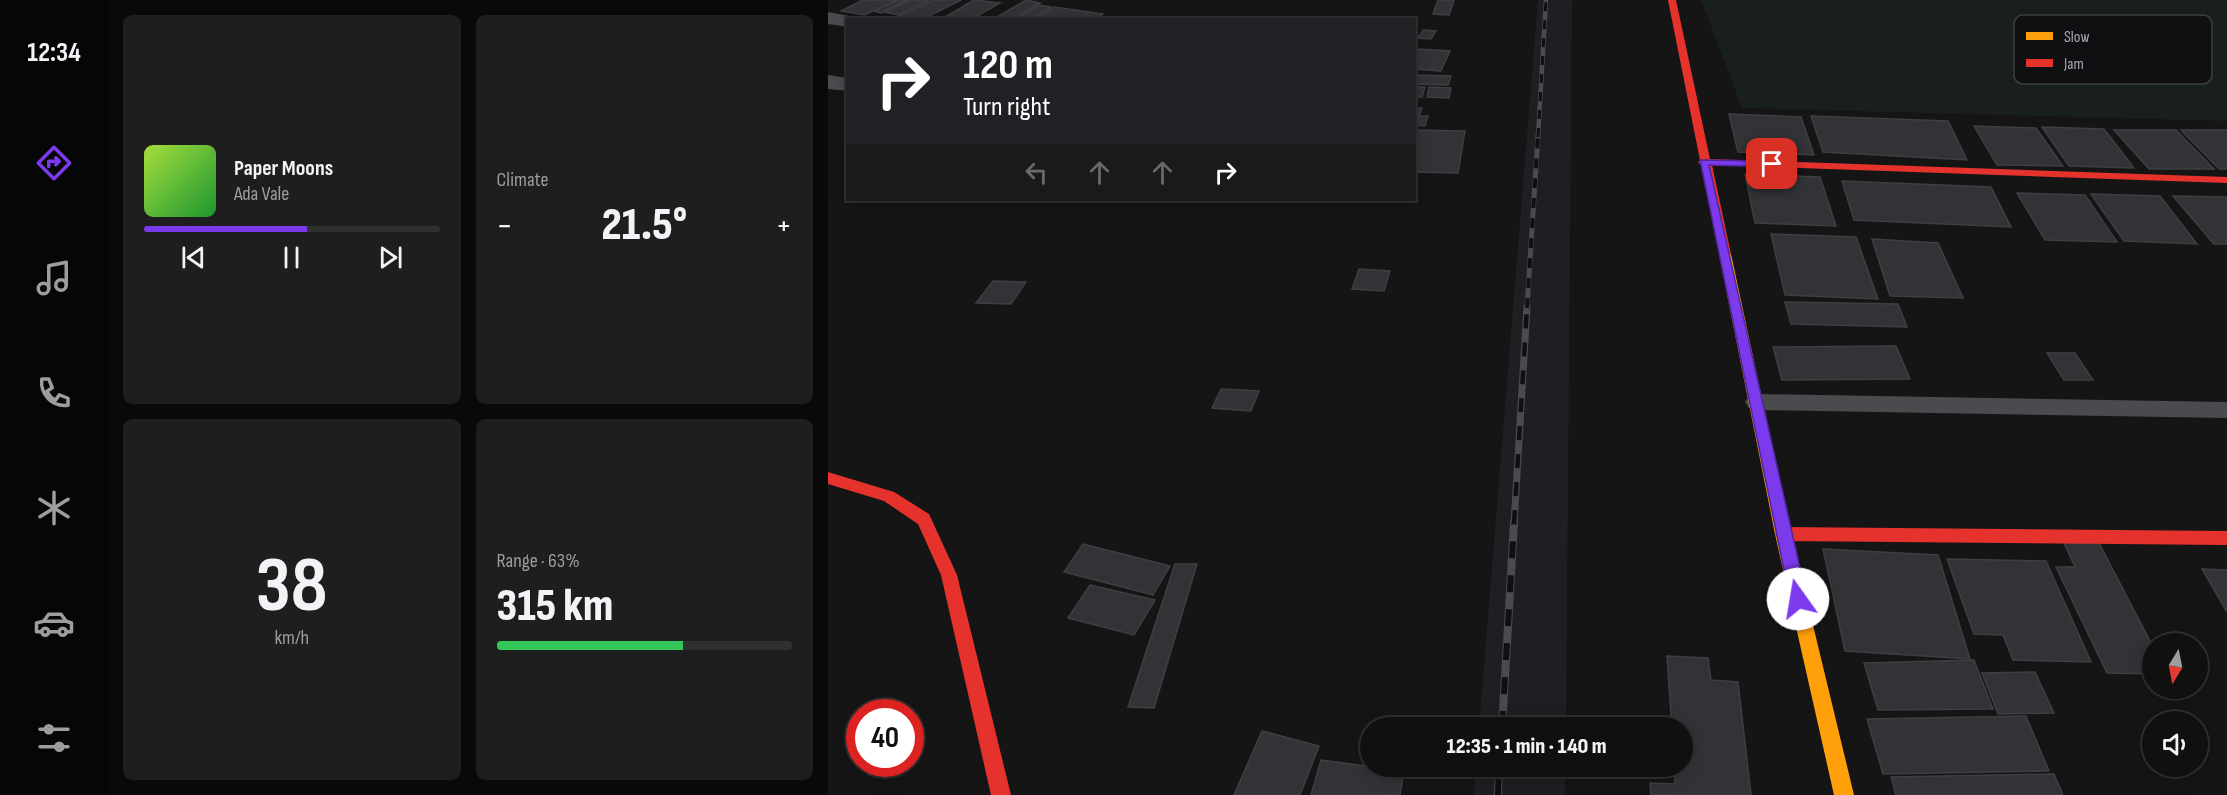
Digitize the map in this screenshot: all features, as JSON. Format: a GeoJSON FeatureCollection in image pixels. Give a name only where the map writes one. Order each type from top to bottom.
{"type":"FeatureCollection","features":[{"type":"Feature","properties":{"kind":"street"},"geometry":{"type":"LineString","coordinates":[[1672,0],[1703,162],[1783,534],[1844,795]]}},
{"type":"Feature","properties":{"kind":"street"},"geometry":{"type":"LineString","coordinates":[[828,18],[846,21]]}},
{"type":"Feature","properties":{"kind":"street"},"geometry":{"type":"LineString","coordinates":[[828,82],[846,85]]}},
{"type":"Feature","properties":{"kind":"street"},"geometry":{"type":"LineString","coordinates":[[1703,162],[2227,180]]}},
{"type":"Feature","properties":{"kind":"street"},"geometry":{"type":"LineString","coordinates":[[828,478],[889,496],[924,519],[949,575],[1002,795]]}},
{"type":"Feature","properties":{"kind":"street"},"geometry":{"type":"LineString","coordinates":[[1783,534],[2227,538]]}},
{"type":"Feature","properties":{"kind":"lane"},"geometry":{"type":"LineString","coordinates":[[1756,402],[2227,410]]}},
{"type":"Feature","properties":{"kind":"shaded area"},"geometry":{"type":"Polygon","coordinates":[[[1538,0],[1572,0],[1566,717],[1480,717],[1538,0]]]}},
{"type":"Feature","properties":{"kind":"shaded area"},"geometry":{"type":"Polygon","coordinates":[[[1701,0],[2227,0],[2227,121],[1742,108],[1701,0]]]}},
{"type":"Feature","properties":{"kind":"shaded area"},"geometry":{"type":"Polygon","coordinates":[[[1475,777],[1565,777],[1565,795],[1474,795],[1475,777]]]}},
{"type":"Feature","properties":{"kind":"building"},"geometry":{"type":"Polygon","coordinates":[[[863,0],[896,0],[865,15],[841,11],[863,0]]]}},
{"type":"Feature","properties":{"kind":"building"},"geometry":{"type":"Polygon","coordinates":[[[897,0],[907,0],[881,13],[874,11],[897,0]]]}},
{"type":"Feature","properties":{"kind":"building"},"geometry":{"type":"Polygon","coordinates":[[[909,0],[929,0],[898,15],[884,12],[909,0]]]}},
{"type":"Feature","properties":{"kind":"building"},"geometry":{"type":"Polygon","coordinates":[[[933,0],[961,0],[925,18],[897,17],[933,0]]]}},
{"type":"Feature","properties":{"kind":"building"},"geometry":{"type":"Polygon","coordinates":[[[974,0],[1000,3],[977,16],[986,18],[943,18],[974,0]]]}},
{"type":"Feature","properties":{"kind":"building"},"geometry":{"type":"Polygon","coordinates":[[[1026,0],[1040,3],[1014,18],[995,18],[1026,0]]]}},
{"type":"Feature","properties":{"kind":"building"},"geometry":{"type":"Polygon","coordinates":[[[1438,0],[1454,0],[1449,15],[1433,14],[1438,0]]]}},
{"type":"Feature","properties":{"kind":"building"},"geometry":{"type":"Polygon","coordinates":[[[1039,5],[1051,7],[1034,18],[1017,18],[1039,5]]]}},
{"type":"Feature","properties":{"kind":"building"},"geometry":{"type":"Polygon","coordinates":[[[1054,7],[1089,12],[1080,18],[1037,18],[1054,7]]]}},
{"type":"Feature","properties":{"kind":"building"},"geometry":{"type":"Polygon","coordinates":[[[1089,12],[1103,14],[1098,18],[1082,18],[1089,12]]]}},
{"type":"Feature","properties":{"kind":"building"},"geometry":{"type":"Polygon","coordinates":[[[1423,30],[1436,31],[1431,39],[1418,38],[1423,30]]]}},
{"type":"Feature","properties":{"kind":"building"},"geometry":{"type":"Polygon","coordinates":[[[1417,49],[1450,51],[1441,71],[1416,69],[1417,49]]]}},
{"type":"Feature","properties":{"kind":"building"},"geometry":{"type":"Polygon","coordinates":[[[1416,75],[1451,76],[1448,85],[1416,84],[1416,75]]]}},
{"type":"Feature","properties":{"kind":"building"},"geometry":{"type":"Polygon","coordinates":[[[1416,87],[1425,87],[1422,97],[1416,97],[1416,87]]]}},
{"type":"Feature","properties":{"kind":"building"},"geometry":{"type":"Polygon","coordinates":[[[1429,87],[1451,88],[1449,98],[1427,97],[1429,87]]]}},
{"type":"Feature","properties":{"kind":"building"},"geometry":{"type":"Polygon","coordinates":[[[1416,108],[1422,108],[1419,116],[1428,116],[1425,126],[1416,125],[1416,108]]]}},
{"type":"Feature","properties":{"kind":"building"},"geometry":{"type":"Polygon","coordinates":[[[1729,114],[1801,117],[1814,155],[1738,152],[1729,114]]]}},
{"type":"Feature","properties":{"kind":"building"},"geometry":{"type":"Polygon","coordinates":[[[1811,116],[1948,121],[1967,160],[1823,152],[1811,116]]]}},
{"type":"Feature","properties":{"kind":"building"},"geometry":{"type":"Polygon","coordinates":[[[1974,126],[2036,128],[2063,166],[1997,165],[1974,126]]]}},
{"type":"Feature","properties":{"kind":"building"},"geometry":{"type":"Polygon","coordinates":[[[2042,127],[2104,129],[2134,168],[2069,166],[2042,127]]]}},
{"type":"Feature","properties":{"kind":"building"},"geometry":{"type":"Polygon","coordinates":[[[1416,130],[1465,131],[1458,173],[1416,172],[1416,130]]]}},
{"type":"Feature","properties":{"kind":"building"},"geometry":{"type":"Polygon","coordinates":[[[2114,130],[2176,130],[2214,169],[2149,169],[2114,130]]]}},
{"type":"Feature","properties":{"kind":"building"},"geometry":{"type":"Polygon","coordinates":[[[2181,130],[2227,130],[2227,169],[2219,169],[2181,130]]]}},
{"type":"Feature","properties":{"kind":"building"},"geometry":{"type":"Polygon","coordinates":[[[1745,174],[1820,177],[1836,226],[1755,223],[1745,174]]]}},
{"type":"Feature","properties":{"kind":"building"},"geometry":{"type":"Polygon","coordinates":[[[1842,181],[1991,187],[2011,227],[1854,220],[1842,181]]]}},
{"type":"Feature","properties":{"kind":"building"},"geometry":{"type":"Polygon","coordinates":[[[2017,193],[2085,195],[2117,242],[2045,240],[2017,193]]]}},
{"type":"Feature","properties":{"kind":"building"},"geometry":{"type":"Polygon","coordinates":[[[2091,194],[2160,196],[2197,244],[2124,241],[2091,194]]]}},
{"type":"Feature","properties":{"kind":"building"},"geometry":{"type":"Polygon","coordinates":[[[2173,196],[2227,197],[2227,244],[2214,244],[2173,196]]]}},
{"type":"Feature","properties":{"kind":"building"},"geometry":{"type":"Polygon","coordinates":[[[1771,234],[1856,237],[1878,299],[1785,295],[1771,234]]]}},
{"type":"Feature","properties":{"kind":"building"},"geometry":{"type":"Polygon","coordinates":[[[1872,239],[1938,243],[1963,298],[1890,296],[1872,239]]]}},
{"type":"Feature","properties":{"kind":"building"},"geometry":{"type":"Polygon","coordinates":[[[1359,269],[1390,271],[1384,291],[1352,289],[1359,269]]]}},
{"type":"Feature","properties":{"kind":"building"},"geometry":{"type":"Polygon","coordinates":[[[993,281],[1026,282],[1011,304],[976,303],[993,281]]]}},
{"type":"Feature","properties":{"kind":"building"},"geometry":{"type":"Polygon","coordinates":[[[1785,302],[1898,304],[1907,327],[1791,324],[1785,302]]]}},
{"type":"Feature","properties":{"kind":"building"},"geometry":{"type":"Polygon","coordinates":[[[1896,346],[1910,379],[1782,380],[1773,347],[1896,346]]]}},
{"type":"Feature","properties":{"kind":"building"},"geometry":{"type":"Polygon","coordinates":[[[2047,353],[2075,353],[2093,380],[2064,380],[2047,353]]]}},
{"type":"Feature","properties":{"kind":"building"},"geometry":{"type":"Polygon","coordinates":[[[1221,389],[1259,391],[1251,411],[1212,408],[1221,389]]]}},
{"type":"Feature","properties":{"kind":"building"},"geometry":{"type":"Polygon","coordinates":[[[2064,543],[2099,543],[2146,633],[2142,633],[2142,674],[2107,673],[2056,567],[2075,567],[2064,543]]]}},
{"type":"Feature","properties":{"kind":"building"},"geometry":{"type":"Polygon","coordinates":[[[1083,544],[1170,566],[1153,595],[1064,572],[1083,544]]]}},
{"type":"Feature","properties":{"kind":"building"},"geometry":{"type":"Polygon","coordinates":[[[1823,549],[1938,555],[1970,659],[1845,651],[1823,549]]]}},
{"type":"Feature","properties":{"kind":"building"},"geometry":{"type":"Polygon","coordinates":[[[1947,559],[2046,561],[2091,662],[2013,660],[2003,635],[1974,634],[1947,559]]]}},
{"type":"Feature","properties":{"kind":"building"},"geometry":{"type":"Polygon","coordinates":[[[1175,564],[1197,564],[1154,708],[1128,707],[1175,564]]]}},
{"type":"Feature","properties":{"kind":"building"},"geometry":{"type":"Polygon","coordinates":[[[2202,569],[2227,570],[2227,612],[2202,569]]]}},
{"type":"Feature","properties":{"kind":"building"},"geometry":{"type":"Polygon","coordinates":[[[1090,585],[1155,600],[1134,635],[1068,618],[1090,585]]]}},
{"type":"Feature","properties":{"kind":"building"},"geometry":{"type":"Polygon","coordinates":[[[1667,656],[1708,658],[1711,680],[1738,682],[1751,795],[1651,795],[1650,783],[1675,784],[1675,777],[1693,777],[1693,717],[1671,717],[1667,656]]]}},
{"type":"Feature","properties":{"kind":"building"},"geometry":{"type":"Polygon","coordinates":[[[1974,660],[1993,709],[1878,710],[1864,663],[1974,660]]]}},
{"type":"Feature","properties":{"kind":"building"},"geometry":{"type":"Polygon","coordinates":[[[2035,672],[2054,713],[1998,714],[1982,673],[2035,672]]]}},
{"type":"Feature","properties":{"kind":"building"},"geometry":{"type":"Polygon","coordinates":[[[2026,716],[2049,771],[1883,774],[1867,719],[2026,716]]]}},
{"type":"Feature","properties":{"kind":"building"},"geometry":{"type":"Polygon","coordinates":[[[1262,731],[1319,746],[1300,795],[1234,795],[1262,731]]]}},
{"type":"Feature","properties":{"kind":"building"},"geometry":{"type":"Polygon","coordinates":[[[1321,760],[1360,765],[1360,777],[1403,777],[1400,795],[1311,795],[1321,760]]]}},
{"type":"Feature","properties":{"kind":"building"},"geometry":{"type":"Polygon","coordinates":[[[2054,774],[2063,795],[1896,795],[1891,777],[2054,774]]]}},
{"type":"Feature","properties":{"kind":"railway"},"geometry":{"type":"LineString","coordinates":[[1538,137],[1546,0]]}},
{"type":"Feature","properties":{"kind":"railway"},"geometry":{"type":"LineString","coordinates":[[1527,308],[1538,135]]}},
{"type":"Feature","properties":{"kind":"railway"},"geometry":{"type":"LineString","coordinates":[[1514,524],[1527,307]]}},
{"type":"Feature","properties":{"kind":"railway"},"geometry":{"type":"LineString","coordinates":[[1503,717],[1514,523]]}},
{"type":"Feature","properties":{"kind":"railway"},"geometry":{"type":"LineString","coordinates":[[1498,795],[1499,777]]}},
{"type":"Feature","properties":{"kind":"traffic: slow"},"geometry":{"type":"LineString","coordinates":[[1725,254],[1783,534],[1844,795]]}},
{"type":"Feature","properties":{"kind":"traffic: jam"},"geometry":{"type":"LineString","coordinates":[[1672,0],[1725,254]]}},
{"type":"Feature","properties":{"kind":"traffic: jam"},"geometry":{"type":"LineString","coordinates":[[1703,162],[2227,180]]}},
{"type":"Feature","properties":{"kind":"traffic: jam"},"geometry":{"type":"LineString","coordinates":[[828,478],[889,496],[924,519],[949,575],[1001,795]]}},
{"type":"Feature","properties":{"kind":"traffic: jam"},"geometry":{"type":"LineString","coordinates":[[1783,534],[2227,538]]}},
{"type":"Feature","properties":{"kind":"route"},"geometry":{"type":"LineString","coordinates":[[1772,164],[1703,162],[1798,599]]}}]}
